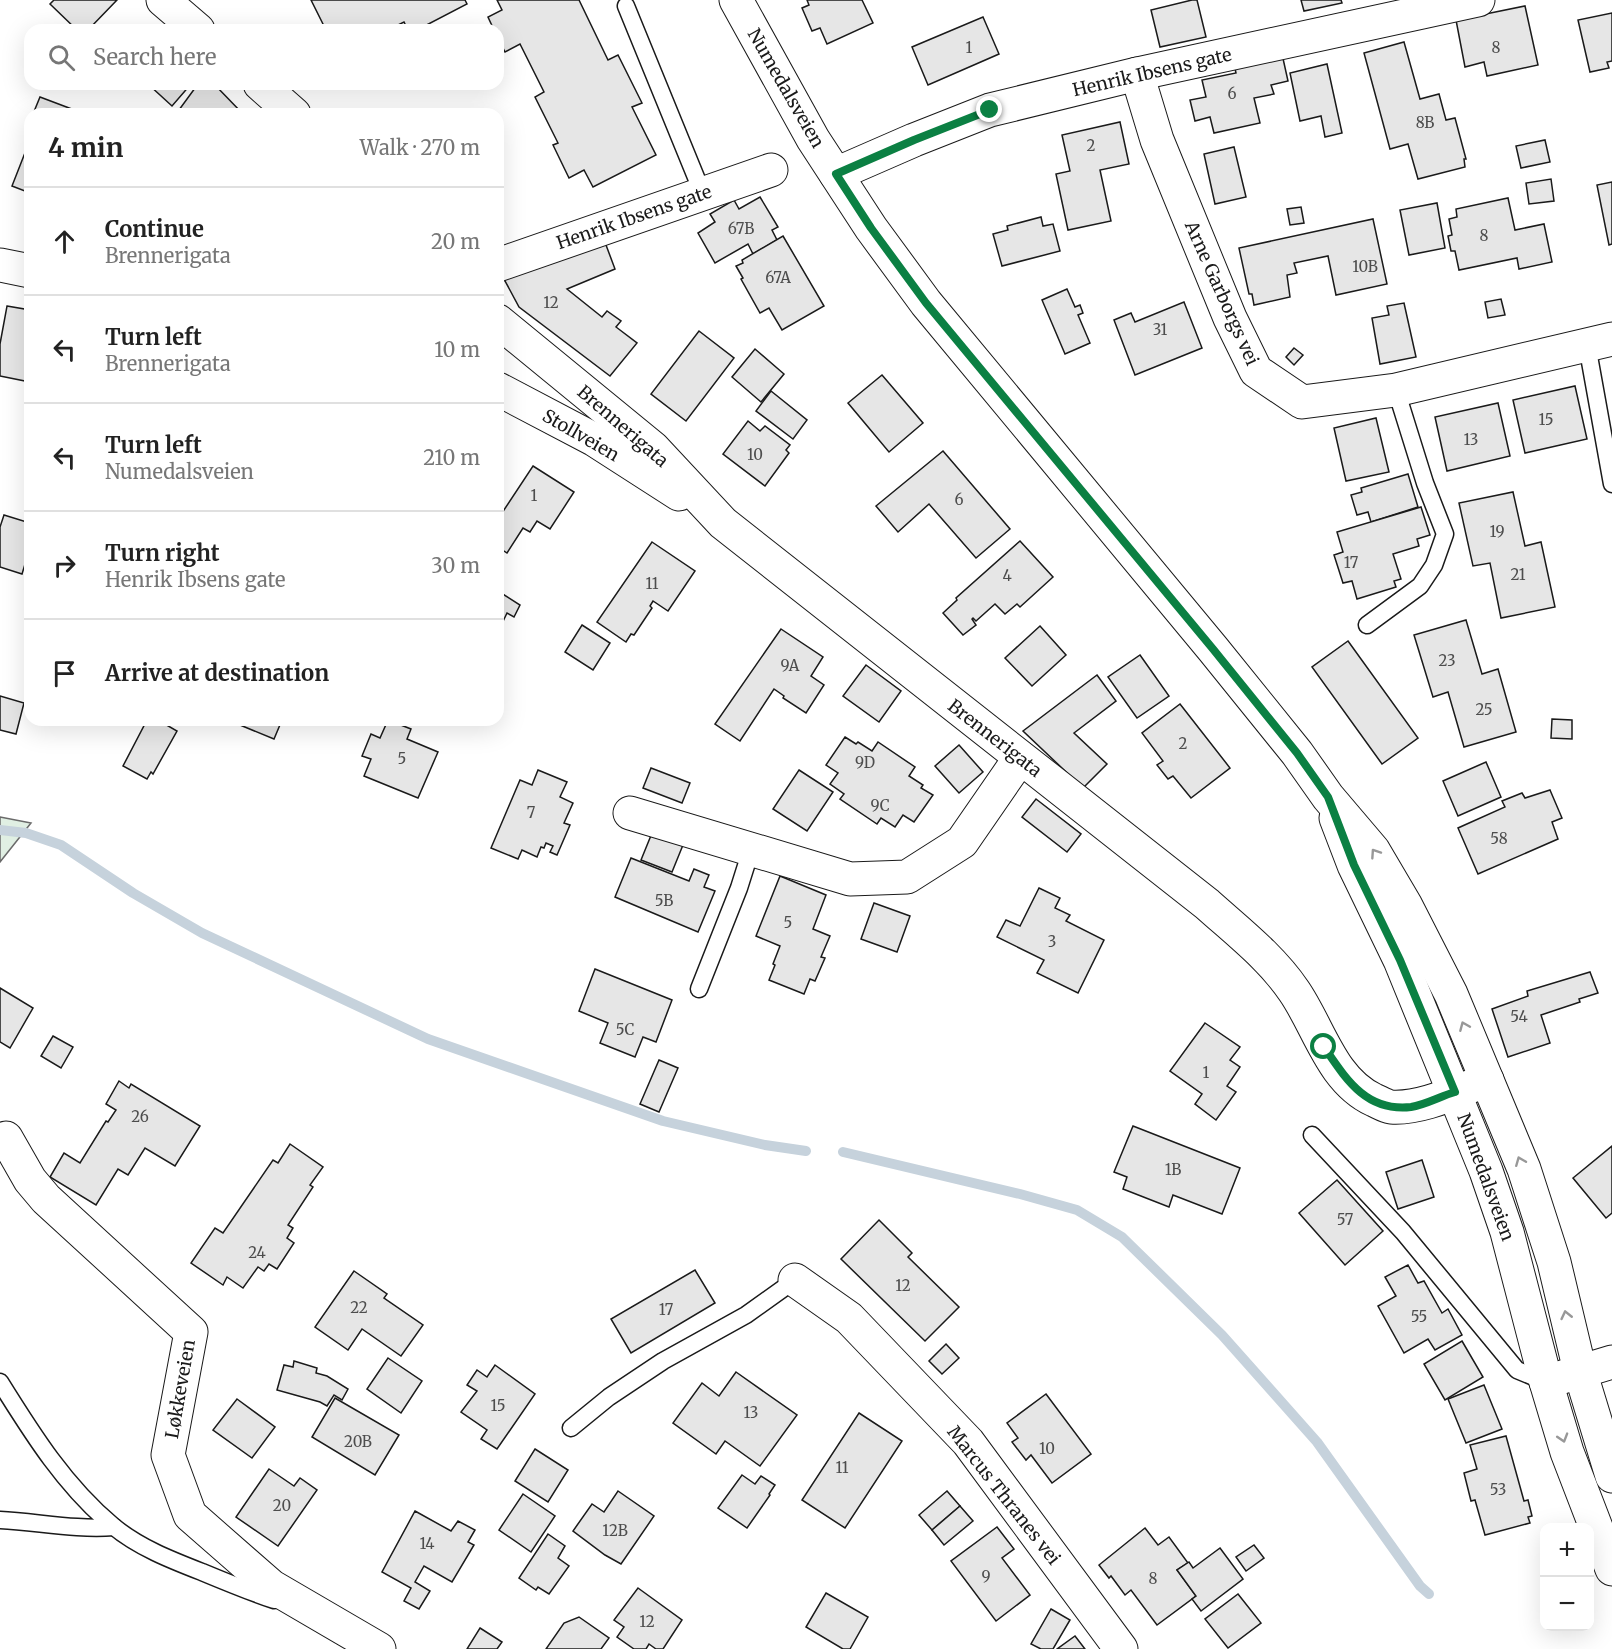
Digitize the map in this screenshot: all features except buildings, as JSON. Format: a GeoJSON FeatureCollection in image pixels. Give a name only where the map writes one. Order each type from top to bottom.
{"type":"FeatureCollection","features":[{"type":"Feature","properties":{"kind":"street"},"geometry":{"type":"LineString","coordinates":[[163,0],[191,24]]}},
{"type":"Feature","properties":{"kind":"street","name":"Numedalsveien"},"geometry":{"type":"LineString","coordinates":[[736,0],[769,62],[836,174],[871,228],[926,303],[1213,649],[1297,753],[1328,797],[1373,850],[1406,906],[1450,994],[1487,1080],[1540,1216],[1554,1262],[1580,1371],[1612,1476]]}},
{"type":"Feature","properties":{"kind":"street","name":"Henrik Ibsens gate"},"geometry":{"type":"LineString","coordinates":[[836,174],[990,110],[1137,74],[1478,0]]}},
{"type":"Feature","properties":{"kind":"street","name":"Arne Garborgs vei"},"geometry":{"type":"LineString","coordinates":[[1137,74],[1157,140],[1230,318],[1256,371],[1302,402],[1396,390],[1600,342]]}},
{"type":"Feature","properties":{"kind":"street"},"geometry":{"type":"LineString","coordinates":[[267,90],[287,108]]}},
{"type":"Feature","properties":{"kind":"street","name":"Henrik Ibsens gate"},"geometry":{"type":"LineString","coordinates":[[504,263],[702,192],[771,170]]}},
{"type":"Feature","properties":{"kind":"street"},"geometry":{"type":"LineString","coordinates":[[0,265],[24,270]]}},
{"type":"Feature","properties":{"kind":"street","name":"Brennerigata"},"geometry":{"type":"LineString","coordinates":[[504,326],[653,448],[723,523],[1207,904],[1258,950],[1294,991],[1324,1047],[1348,1082],[1363,1095],[1388,1107],[1412,1107],[1487,1080]]}},
{"type":"Feature","properties":{"kind":"street","name":"Stollveien"},"geometry":{"type":"LineString","coordinates":[[504,392],[594,440],[723,523]]}},
{"type":"Feature","properties":{"kind":"street"},"geometry":{"type":"LineString","coordinates":[[630,813],[850,879],[907,877],[962,842],[1020,758]]}},
{"type":"Feature","properties":{"kind":"street","name":"Numedalsveien"},"geometry":{"type":"LineString","coordinates":[[1328,797],[1354,865],[1400,960],[1455,1092],[1507,1232],[1546,1382],[1567,1452],[1612,1569]]}},
{"type":"Feature","properties":{"kind":"street","name":"Løkkeveien"},"geometry":{"type":"LineString","coordinates":[[6,1138],[30,1180],[46,1199],[191,1332],[168,1455],[189,1515],[271,1586],[363,1645]]}},
{"type":"Feature","properties":{"kind":"street","name":"Marcus Thranes vei"},"geometry":{"type":"LineString","coordinates":[[795,1280],[849,1318],[968,1442],[1121,1649]]}},
{"type":"Feature","properties":{"kind":"street"},"geometry":{"type":"LineString","coordinates":[[1546,1382],[1612,1362]]}},
{"type":"Feature","properties":{"kind":"lane"},"geometry":{"type":"LineString","coordinates":[[626,6],[702,192]]}},
{"type":"Feature","properties":{"kind":"lane","name":"Arne Garborgs vei"},"geometry":{"type":"LineString","coordinates":[[1600,342],[1612,484]]}},
{"type":"Feature","properties":{"kind":"lane"},"geometry":{"type":"LineString","coordinates":[[1367,625],[1420,586],[1434,565],[1445,534],[1425,483],[1396,390]]}},
{"type":"Feature","properties":{"kind":"lane"},"geometry":{"type":"LineString","coordinates":[[699,989],[739,888],[751,850]]}},
{"type":"Feature","properties":{"kind":"lane"},"geometry":{"type":"LineString","coordinates":[[1312,1135],[1403,1232],[1517,1370],[1546,1382]]}},
{"type":"Feature","properties":{"kind":"lane"},"geometry":{"type":"LineString","coordinates":[[572,1428],[609,1397],[663,1361],[746,1315],[795,1280]]}},
{"type":"Feature","properties":{"kind":"lane"},"geometry":{"type":"LineString","coordinates":[[0,1382],[56,1468],[114,1527],[157,1554],[256,1594],[306,1608]]}},
{"type":"Feature","properties":{"kind":"lane"},"geometry":{"type":"LineString","coordinates":[[0,1520],[39,1522],[86,1529],[114,1527]]}},
{"type":"Feature","properties":{"kind":"green space"},"geometry":{"type":"Polygon","coordinates":[[[0,817],[31,823],[0,862],[0,817]]]}},
{"type":"Feature","properties":{"kind":"waterway"},"geometry":{"type":"LineString","coordinates":[[0,830],[26,833],[61,845],[133,893],[202,933],[428,1039],[663,1121],[765,1145],[806,1151]]}},
{"type":"Feature","properties":{"kind":"waterway"},"geometry":{"type":"LineString","coordinates":[[843,1152],[1020,1194],[1077,1210],[1122,1237],[1222,1335],[1317,1442],[1420,1586],[1429,1594]]}},
{"type":"Feature","properties":{"kind":"route"},"geometry":{"type":"LineString","coordinates":[[990,110],[836,174],[871,228],[926,303],[1213,649],[1297,753],[1328,797],[1354,865],[1400,960],[1455,1092],[1412,1107],[1388,1107],[1363,1095],[1348,1082],[1324,1047]]}}]}
